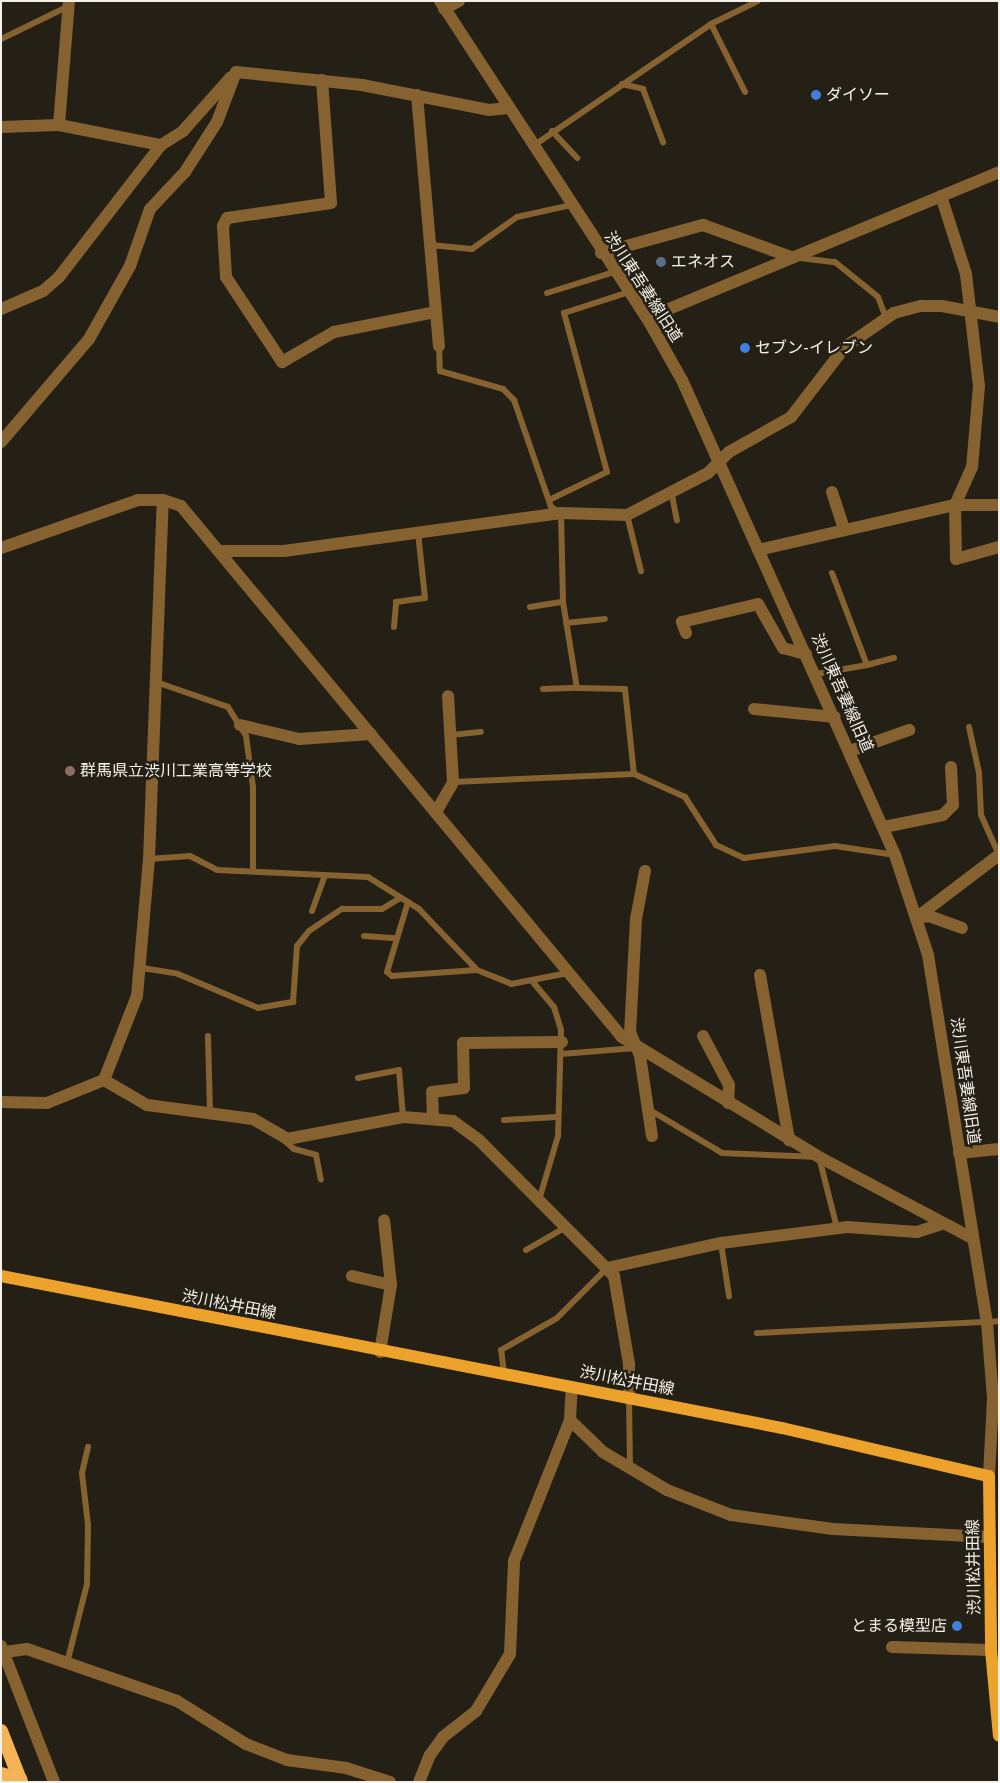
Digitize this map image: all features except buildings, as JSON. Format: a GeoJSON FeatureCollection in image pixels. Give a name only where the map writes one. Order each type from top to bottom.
{"type":"FeatureCollection","features":[{"type":"Feature","properties":{"kind":"highway"},"geometry":{"type":"LineString","coordinates":[[1,1731],[18,1781]]}},
{"type":"Feature","properties":{"kind":"highway"},"geometry":{"type":"LineString","coordinates":[[1,1774],[18,1781]]}},
{"type":"Feature","properties":{"kind":"main road","name":"渋川松井田線"},"geometry":{"type":"LineString","coordinates":[[1,1276],[380,1352],[504,1373],[629,1398],[941,1462],[989,1476],[989,1536],[994,1588],[992,1650],[999,1736]]}},
{"type":"Feature","properties":{"kind":"street"},"geometry":{"type":"LineString","coordinates":[[442,5],[459,1]]}},
{"type":"Feature","properties":{"kind":"street"},"geometry":{"type":"LineString","coordinates":[[59,125],[69,4]]}},
{"type":"Feature","properties":{"kind":"street","name":"渋川東吾妻線旧道"},"geometry":{"type":"LineString","coordinates":[[442,5],[601,253],[647,318],[719,460],[896,855],[928,956],[972,1238],[993,1321],[993,1399],[989,1476]]}},
{"type":"Feature","properties":{"kind":"street"},"geometry":{"type":"LineString","coordinates":[[236,72],[322,80],[417,95],[489,110],[508,108]]}},
{"type":"Feature","properties":{"kind":"street"},"geometry":{"type":"LineString","coordinates":[[1,308],[43,291],[59,277],[161,145],[183,131],[236,72]]}},
{"type":"Feature","properties":{"kind":"street"},"geometry":{"type":"LineString","coordinates":[[1,442],[89,339],[130,266],[150,209],[185,172],[217,122],[236,72]]}},
{"type":"Feature","properties":{"kind":"street"},"geometry":{"type":"LineString","coordinates":[[322,80],[331,203],[227,218],[223,226],[226,277],[282,362],[334,332],[436,312]]}},
{"type":"Feature","properties":{"kind":"street"},"geometry":{"type":"LineString","coordinates":[[417,95],[439,346]]}},
{"type":"Feature","properties":{"kind":"street"},"geometry":{"type":"LineString","coordinates":[[1,128],[59,125],[161,145]]}},
{"type":"Feature","properties":{"kind":"street"},"geometry":{"type":"LineString","coordinates":[[647,318],[792,256],[999,172]]}},
{"type":"Feature","properties":{"kind":"street"},"geometry":{"type":"LineString","coordinates":[[941,196],[966,274],[972,312],[979,386],[972,467],[954,505],[956,560],[999,547]]}},
{"type":"Feature","properties":{"kind":"street"},"geometry":{"type":"LineString","coordinates":[[601,253],[703,225],[792,256]]}},
{"type":"Feature","properties":{"kind":"street"},"geometry":{"type":"LineString","coordinates":[[223,551],[284,551],[561,514],[627,515],[670,489],[708,473],[719,460],[791,417],[846,347],[886,318],[921,306],[972,312],[999,318]]}},
{"type":"Feature","properties":{"kind":"street"},"geometry":{"type":"LineString","coordinates":[[832,492],[844,529]]}},
{"type":"Feature","properties":{"kind":"street"},"geometry":{"type":"LineString","coordinates":[[1,548],[138,500],[163,500],[181,506],[223,551],[371,734],[622,1037],[789,1140],[942,1224],[972,1238]]}},
{"type":"Feature","properties":{"kind":"street"},"geometry":{"type":"LineString","coordinates":[[1,1102],[47,1103],[104,1080],[127,1029],[142,968],[150,859],[163,500]]}},
{"type":"Feature","properties":{"kind":"street"},"geometry":{"type":"LineString","coordinates":[[758,550],[954,505],[999,505]]}},
{"type":"Feature","properties":{"kind":"street"},"geometry":{"type":"LineString","coordinates":[[686,633],[682,622],[758,604],[783,648],[806,654]]}},
{"type":"Feature","properties":{"kind":"street"},"geometry":{"type":"LineString","coordinates":[[436,812],[453,782],[448,696]]}},
{"type":"Feature","properties":{"kind":"street"},"geometry":{"type":"LineString","coordinates":[[754,709],[835,717]]}},
{"type":"Feature","properties":{"kind":"street"},"geometry":{"type":"LineString","coordinates":[[240,725],[299,739],[371,734]]}},
{"type":"Feature","properties":{"kind":"street"},"geometry":{"type":"LineString","coordinates":[[850,751],[909,730]]}},
{"type":"Feature","properties":{"kind":"street"},"geometry":{"type":"LineString","coordinates":[[884,827],[943,815],[952,806],[950,767]]}},
{"type":"Feature","properties":{"kind":"street"},"geometry":{"type":"LineString","coordinates":[[916,918],[999,855]]}},
{"type":"Feature","properties":{"kind":"street"},"geometry":{"type":"LineString","coordinates":[[645,871],[636,919],[630,1032],[638,1048],[652,1136]]}},
{"type":"Feature","properties":{"kind":"street"},"geometry":{"type":"LineString","coordinates":[[916,918],[929,916],[962,928]]}},
{"type":"Feature","properties":{"kind":"street"},"geometry":{"type":"LineString","coordinates":[[760,975],[789,1140]]}},
{"type":"Feature","properties":{"kind":"street"},"geometry":{"type":"LineString","coordinates":[[703,1036],[729,1085],[728,1103]]}},
{"type":"Feature","properties":{"kind":"street"},"geometry":{"type":"LineString","coordinates":[[433,1118],[432,1092],[464,1088],[463,1043],[561,1048]]}},
{"type":"Feature","properties":{"kind":"street"},"geometry":{"type":"LineString","coordinates":[[104,1080],[148,1105],[253,1119],[287,1139],[403,1117],[453,1121],[479,1140],[614,1276],[627,1354],[629,1398]]}},
{"type":"Feature","properties":{"kind":"street"},"geometry":{"type":"LineString","coordinates":[[959,1153],[999,1149]]}},
{"type":"Feature","properties":{"kind":"street"},"geometry":{"type":"LineString","coordinates":[[380,1352],[391,1284],[384,1220]]}},
{"type":"Feature","properties":{"kind":"street"},"geometry":{"type":"LineString","coordinates":[[607,1268],[721,1242],[837,1228],[917,1232],[942,1224]]}},
{"type":"Feature","properties":{"kind":"street"},"geometry":{"type":"LineString","coordinates":[[352,1276],[391,1284]]}},
{"type":"Feature","properties":{"kind":"street"},"geometry":{"type":"LineString","coordinates":[[420,1782],[430,1755],[443,1737],[476,1711],[510,1654],[514,1561],[570,1420],[572,1387]]}},
{"type":"Feature","properties":{"kind":"street"},"geometry":{"type":"LineString","coordinates":[[570,1420],[603,1452],[667,1490],[731,1515],[771,1523],[989,1536]]}},
{"type":"Feature","properties":{"kind":"street"},"geometry":{"type":"LineString","coordinates":[[892,1647],[992,1650]]}},
{"type":"Feature","properties":{"kind":"street"},"geometry":{"type":"LineString","coordinates":[[54,1782],[3,1649],[27,1649],[177,1701],[246,1744],[287,1760],[346,1768],[390,1782]]}},
{"type":"Feature","properties":{"kind":"lane"},"geometry":{"type":"LineString","coordinates":[[532,146],[710,24],[748,3],[758,1]]}},
{"type":"Feature","properties":{"kind":"lane"},"geometry":{"type":"LineString","coordinates":[[1,39],[69,4]]}},
{"type":"Feature","properties":{"kind":"lane"},"geometry":{"type":"LineString","coordinates":[[710,24],[745,92]]}},
{"type":"Feature","properties":{"kind":"lane"},"geometry":{"type":"LineString","coordinates":[[622,84],[643,89],[663,142]]}},
{"type":"Feature","properties":{"kind":"lane"},"geometry":{"type":"LineString","coordinates":[[552,131],[577,158]]}},
{"type":"Feature","properties":{"kind":"lane"},"geometry":{"type":"LineString","coordinates":[[430,245],[472,249],[517,217],[571,205]]}},
{"type":"Feature","properties":{"kind":"lane"},"geometry":{"type":"LineString","coordinates":[[792,256],[835,262],[878,297],[886,318]]}},
{"type":"Feature","properties":{"kind":"lane"},"geometry":{"type":"LineString","coordinates":[[547,293],[614,272]]}},
{"type":"Feature","properties":{"kind":"lane"},"geometry":{"type":"LineString","coordinates":[[549,500],[606,472],[564,313],[629,292]]}},
{"type":"Feature","properties":{"kind":"lane"},"geometry":{"type":"LineString","coordinates":[[439,346],[440,371],[503,389],[514,400],[549,500],[561,514],[563,602],[577,688]]}},
{"type":"Feature","properties":{"kind":"lane"},"geometry":{"type":"LineString","coordinates":[[670,489],[677,520]]}},
{"type":"Feature","properties":{"kind":"lane"},"geometry":{"type":"LineString","coordinates":[[627,515],[641,571]]}},
{"type":"Feature","properties":{"kind":"lane"},"geometry":{"type":"LineString","coordinates":[[394,627],[396,602],[425,598],[418,532]]}},
{"type":"Feature","properties":{"kind":"lane"},"geometry":{"type":"LineString","coordinates":[[832,573],[867,665]]}},
{"type":"Feature","properties":{"kind":"lane"},"geometry":{"type":"LineString","coordinates":[[530,607],[563,602]]}},
{"type":"Feature","properties":{"kind":"lane"},"geometry":{"type":"LineString","coordinates":[[566,623],[605,619]]}},
{"type":"Feature","properties":{"kind":"lane"},"geometry":{"type":"LineString","coordinates":[[816,674],[894,658]]}},
{"type":"Feature","properties":{"kind":"lane"},"geometry":{"type":"LineString","coordinates":[[155,681],[228,707],[246,736],[253,787],[253,871]]}},
{"type":"Feature","properties":{"kind":"lane"},"geometry":{"type":"LineString","coordinates":[[544,689],[625,689],[634,774]]}},
{"type":"Feature","properties":{"kind":"lane"},"geometry":{"type":"LineString","coordinates":[[969,727],[979,773],[981,815],[999,855]]}},
{"type":"Feature","properties":{"kind":"lane"},"geometry":{"type":"LineString","coordinates":[[451,735],[481,732]]}},
{"type":"Feature","properties":{"kind":"lane"},"geometry":{"type":"LineString","coordinates":[[453,782],[634,774],[685,797],[716,845],[744,858],[835,846],[896,855]]}},
{"type":"Feature","properties":{"kind":"lane"},"geometry":{"type":"LineString","coordinates":[[150,859],[190,856],[217,870],[368,877],[408,902],[477,970],[511,984],[568,973]]}},
{"type":"Feature","properties":{"kind":"lane"},"geometry":{"type":"LineString","coordinates":[[312,912],[325,875]]}},
{"type":"Feature","properties":{"kind":"lane"},"geometry":{"type":"LineString","coordinates":[[142,968],[178,974],[258,1008],[293,1002],[298,946],[309,931],[342,909],[382,910],[400,898]]}},
{"type":"Feature","properties":{"kind":"lane"},"geometry":{"type":"LineString","coordinates":[[408,902],[387,972],[392,976],[477,970]]}},
{"type":"Feature","properties":{"kind":"lane"},"geometry":{"type":"LineString","coordinates":[[364,936],[396,938]]}},
{"type":"Feature","properties":{"kind":"lane"},"geometry":{"type":"LineString","coordinates":[[532,981],[554,1007],[561,1048],[557,1117],[558,1136],[540,1200]]}},
{"type":"Feature","properties":{"kind":"lane"},"geometry":{"type":"LineString","coordinates":[[208,1036],[210,1113]]}},
{"type":"Feature","properties":{"kind":"lane"},"geometry":{"type":"LineString","coordinates":[[561,1048],[638,1048]]}},
{"type":"Feature","properties":{"kind":"lane"},"geometry":{"type":"LineString","coordinates":[[358,1078],[399,1070],[403,1117]]}},
{"type":"Feature","properties":{"kind":"lane"},"geometry":{"type":"LineString","coordinates":[[648,1109],[722,1153],[819,1157],[837,1228]]}},
{"type":"Feature","properties":{"kind":"lane"},"geometry":{"type":"LineString","coordinates":[[504,1120],[557,1117]]}},
{"type":"Feature","properties":{"kind":"lane"},"geometry":{"type":"LineString","coordinates":[[272,1130],[294,1149],[316,1155],[321,1180]]}},
{"type":"Feature","properties":{"kind":"lane"},"geometry":{"type":"LineString","coordinates":[[526,1250],[566,1227]]}},
{"type":"Feature","properties":{"kind":"lane"},"geometry":{"type":"LineString","coordinates":[[721,1242],[729,1296]]}},
{"type":"Feature","properties":{"kind":"lane"},"geometry":{"type":"LineString","coordinates":[[504,1373],[501,1350],[557,1318],[607,1268]]}},
{"type":"Feature","properties":{"kind":"lane"},"geometry":{"type":"LineString","coordinates":[[756,1333],[993,1321]]}},
{"type":"Feature","properties":{"kind":"lane"},"geometry":{"type":"LineString","coordinates":[[629,1398],[630,1468]]}},
{"type":"Feature","properties":{"kind":"lane"},"geometry":{"type":"LineString","coordinates":[[67,1663],[87,1584],[88,1525],[82,1473],[88,1447]]}},
{"type":"Feature","properties":{"kind":"place","name":"ダイソー"},"geometry":{"type":"Point","coordinates":[816,95]}},
{"type":"Feature","properties":{"kind":"place","name":"エネオス"},"geometry":{"type":"Point","coordinates":[661,262]}},
{"type":"Feature","properties":{"kind":"place","name":"セブン-イレブン"},"geometry":{"type":"Point","coordinates":[745,348]}},
{"type":"Feature","properties":{"kind":"place","name":"群馬県立渋川工業高等学校"},"geometry":{"type":"Point","coordinates":[70,771]}},
{"type":"Feature","properties":{"kind":"place","name":"とまる模型店"},"geometry":{"type":"Point","coordinates":[957,1626]}}]}
